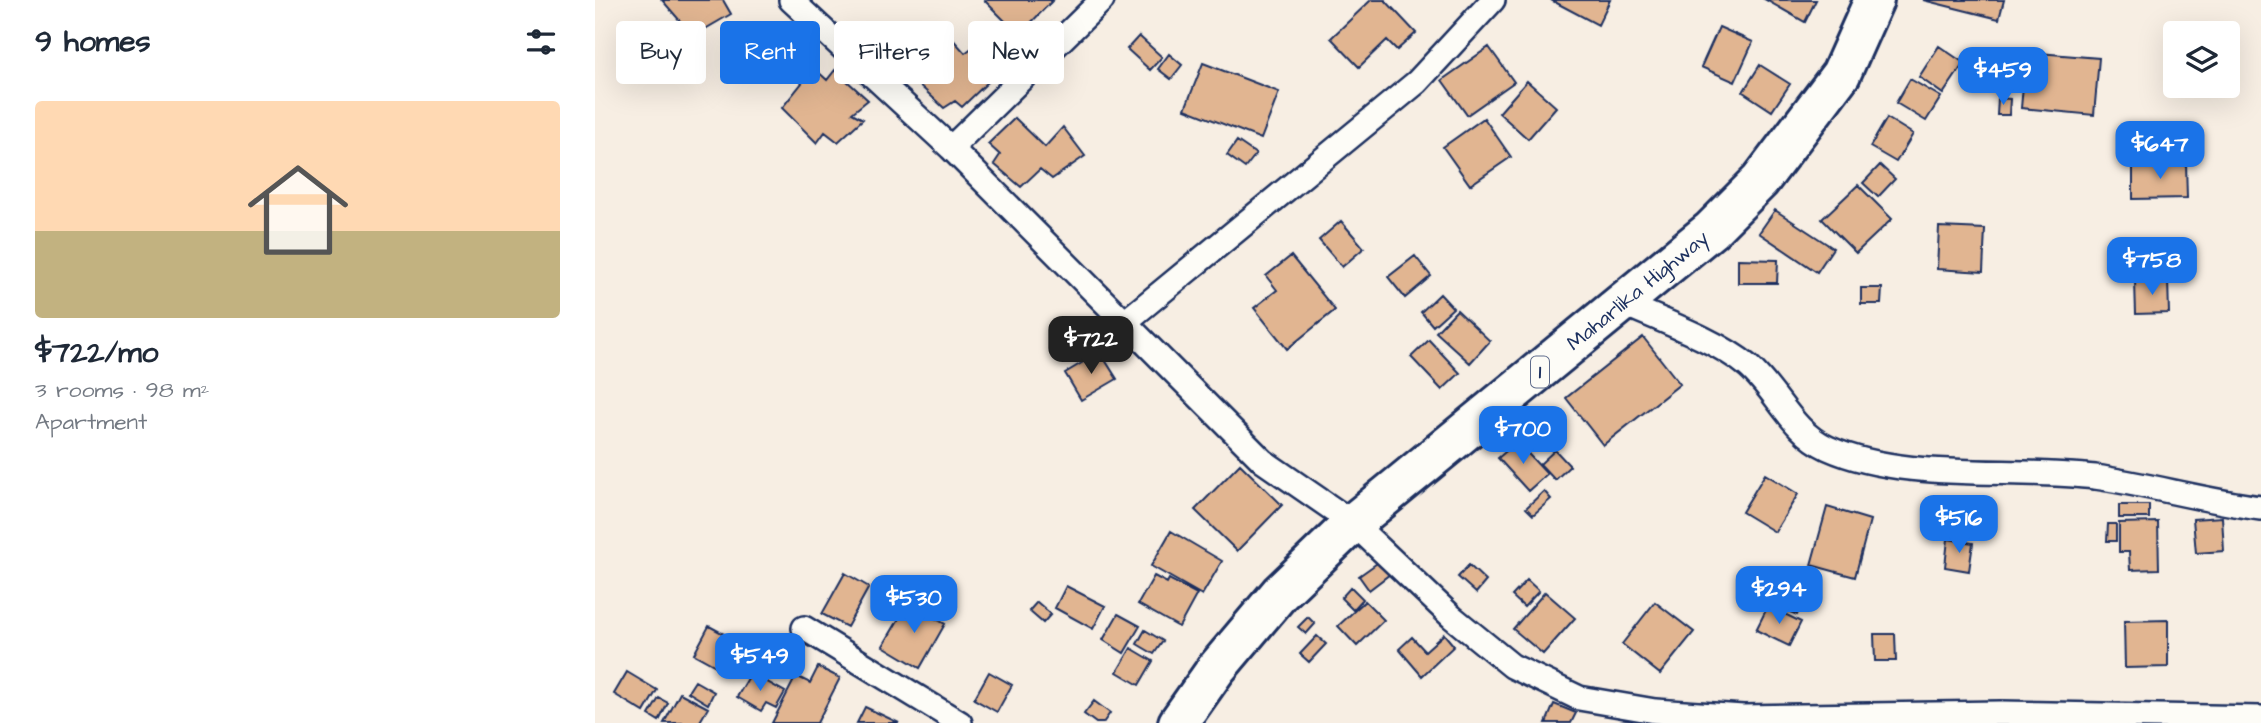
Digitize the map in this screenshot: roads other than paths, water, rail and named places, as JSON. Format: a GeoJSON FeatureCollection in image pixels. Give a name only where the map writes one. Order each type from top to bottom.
{"type":"FeatureCollection","features":[{"type":"Feature","properties":{"kind":"highway","name":"Maharlika Highway"},"geometry":{"type":"LineString","coordinates":[[1178,723],[1216,669],[1280,593],[1353,523],[1711,230],[1760,181],[1841,74],[1874,0]]}},
{"type":"Feature","properties":{"kind":"street"},"geometry":{"type":"LineString","coordinates":[[791,0],[951,148],[1263,461],[1353,523],[1452,617],[1512,666],[1579,698],[1655,711],[1743,717],[2001,713],[2261,718]]}},
{"type":"Feature","properties":{"kind":"street"},"geometry":{"type":"LineString","coordinates":[[951,148],[1102,0]]}},
{"type":"Feature","properties":{"kind":"street"},"geometry":{"type":"LineString","coordinates":[[1125,322],[1417,82],[1493,0]]}},
{"type":"Feature","properties":{"kind":"street"},"geometry":{"type":"LineString","coordinates":[[1620,302],[1747,365],[1769,387],[1799,428],[1824,447],[1854,459],[1895,466],[2095,478],[2218,503],[2261,508]]}},
{"type":"Feature","properties":{"kind":"street"},"geometry":{"type":"LineString","coordinates":[[804,628],[960,723]]}}]}
